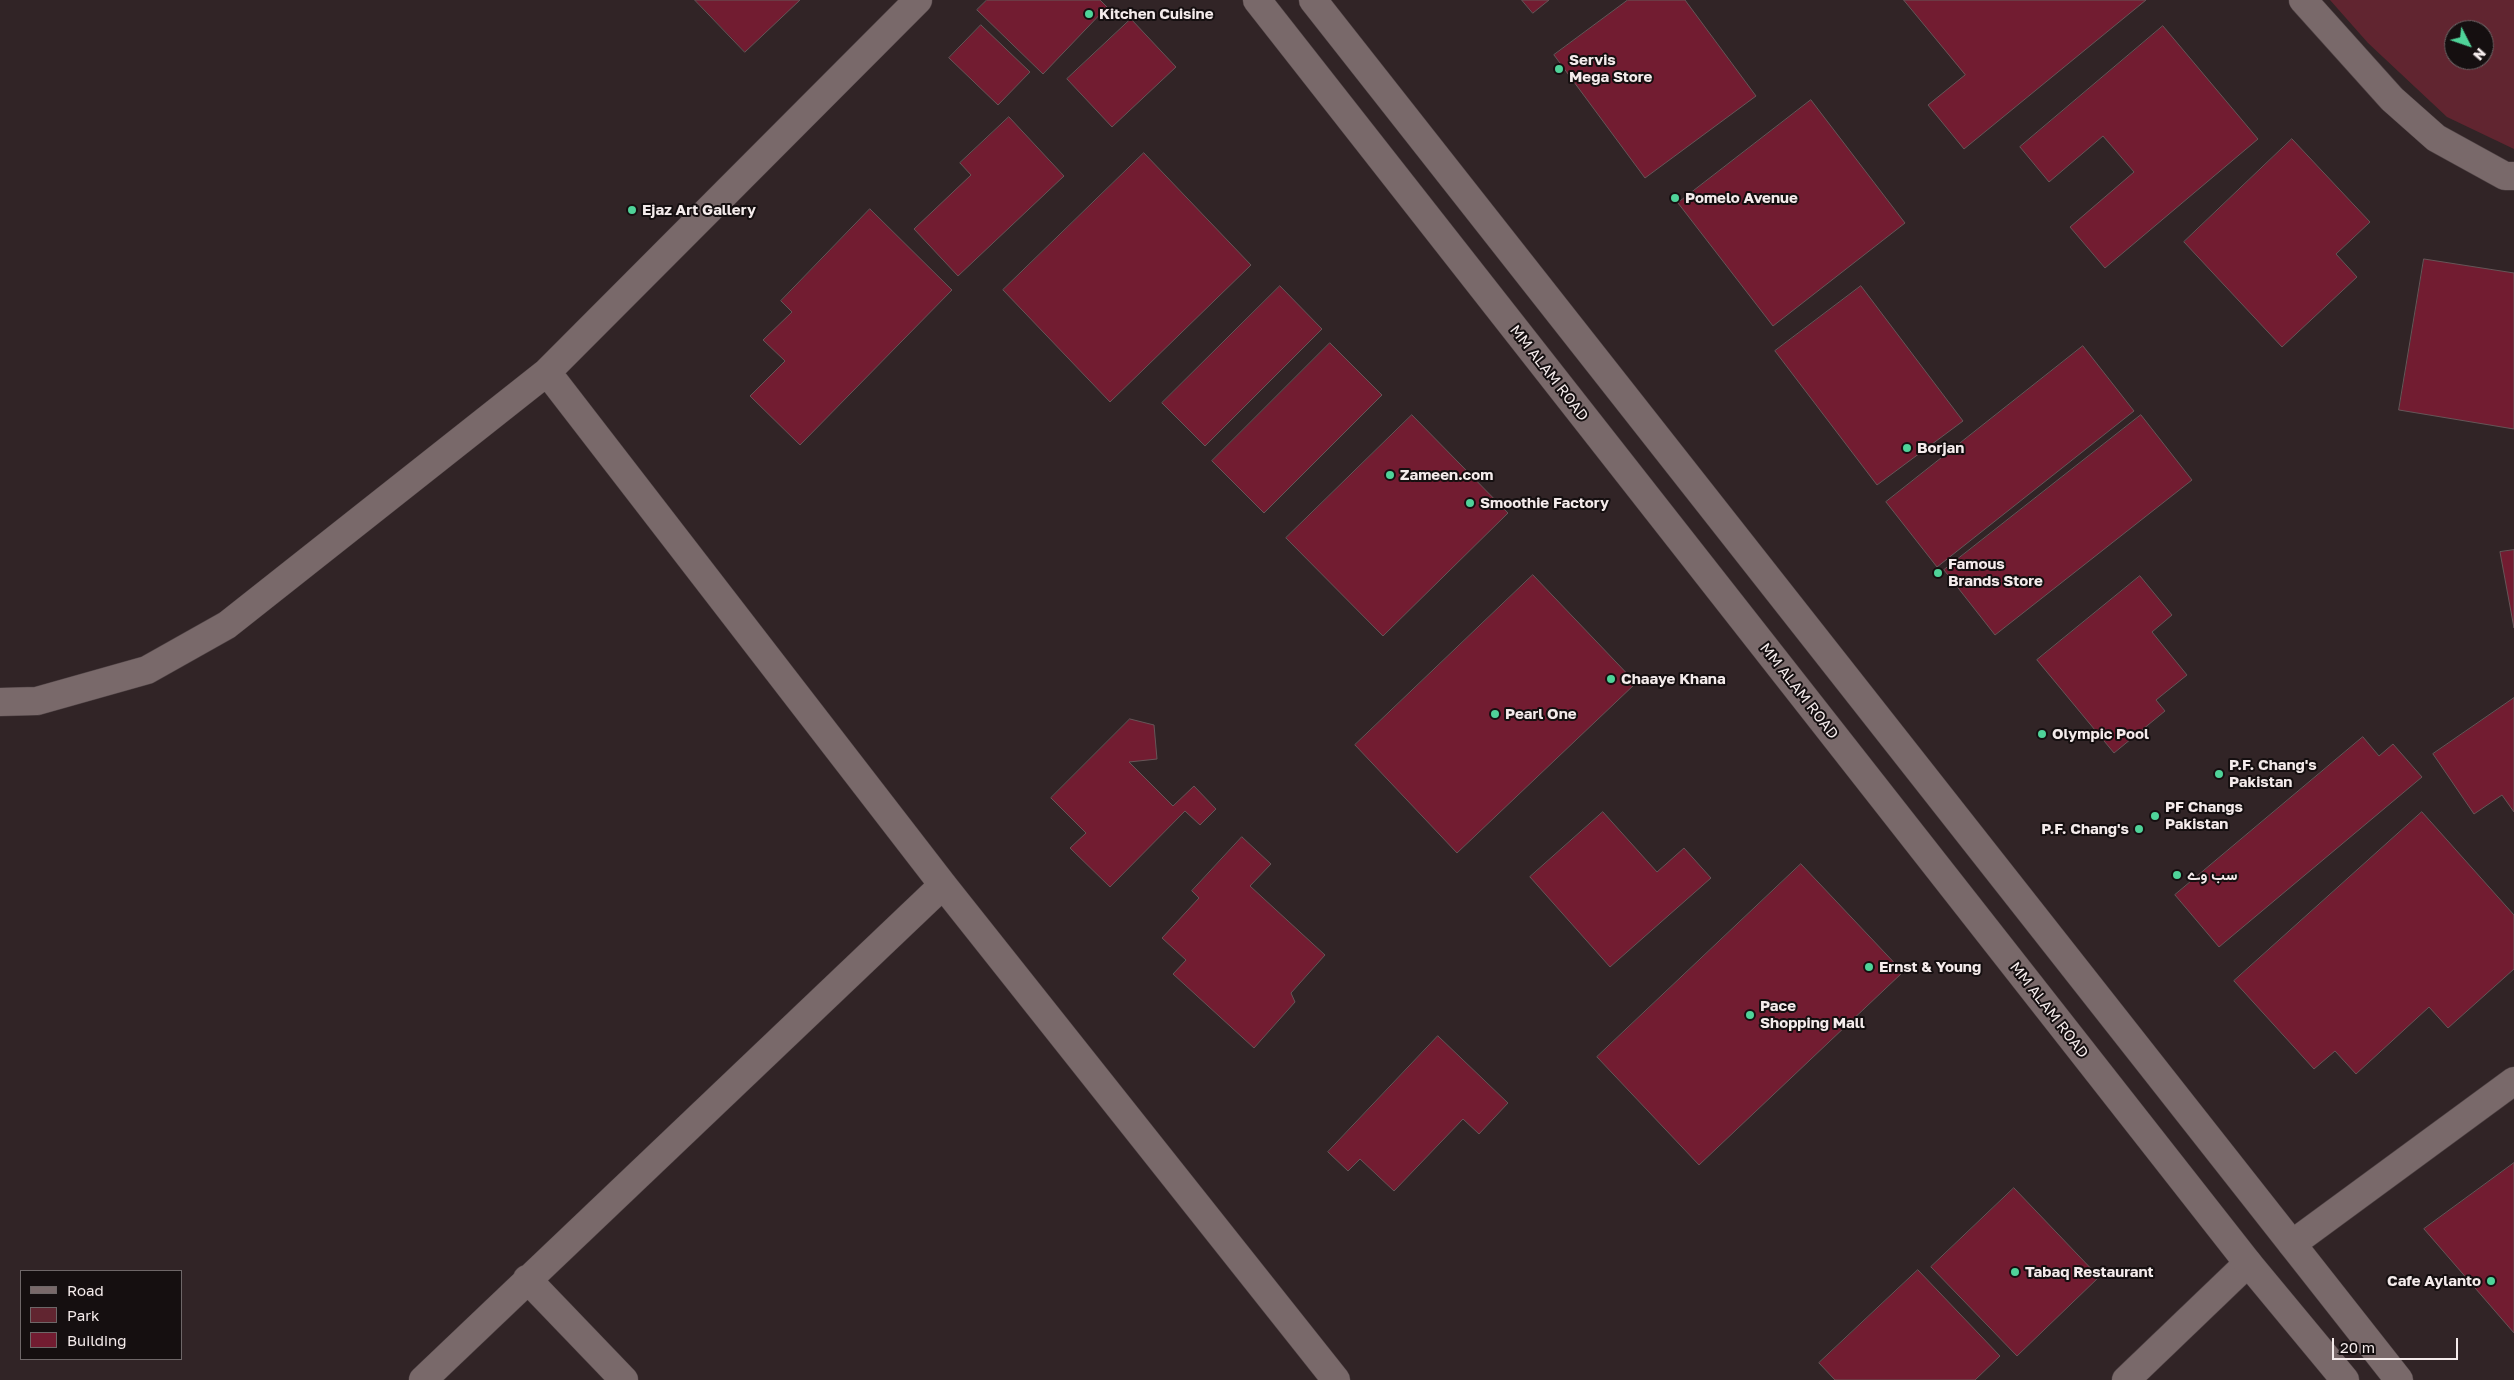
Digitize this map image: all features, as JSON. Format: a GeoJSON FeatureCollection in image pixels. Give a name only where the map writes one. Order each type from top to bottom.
{"type":"FeatureCollection","features":[{"type":"Feature","properties":{"kind":"street"},"geometry":{"type":"LineString","coordinates":[[0,702],[37,701],[147,670],[227,625],[547,372],[918,0]]}},
{"type":"Feature","properties":{"kind":"street","name":"MM ALAM ROAD"},"geometry":{"type":"LineString","coordinates":[[1257,0],[2248,1263],[2345,1380]]}},
{"type":"Feature","properties":{"kind":"street"},"geometry":{"type":"LineString","coordinates":[[1313,0],[2399,1380]]}},
{"type":"Feature","properties":{"kind":"street"},"geometry":{"type":"LineString","coordinates":[[2303,0],[2392,99],[2436,138],[2504,176],[2514,176]]}},
{"type":"Feature","properties":{"kind":"street"},"geometry":{"type":"LineString","coordinates":[[547,372],[943,885],[1336,1380]]}},
{"type":"Feature","properties":{"kind":"street"},"geometry":{"type":"LineString","coordinates":[[423,1380],[943,885]]}},
{"type":"Feature","properties":{"kind":"street"},"geometry":{"type":"LineString","coordinates":[[2292,1244],[2514,1081]]}},
{"type":"Feature","properties":{"kind":"street"},"geometry":{"type":"LineString","coordinates":[[2126,1380],[2248,1263]]}},
{"type":"Feature","properties":{"kind":"street"},"geometry":{"type":"LineString","coordinates":[[527,1279],[624,1380]]}},
{"type":"Feature","properties":{"kind":"green space"},"geometry":{"type":"Polygon","coordinates":[[[2330,0],[2514,0],[2514,149],[2447,117],[2368,43],[2330,0]]]}},
{"type":"Feature","properties":{"kind":"building"},"geometry":{"type":"Polygon","coordinates":[[[695,0],[800,0],[745,52],[695,0]]]}},
{"type":"Feature","properties":{"kind":"building"},"geometry":{"type":"Polygon","coordinates":[[[987,0],[1100,0],[1107,7],[1043,74],[977,10],[987,0]]]}},
{"type":"Feature","properties":{"kind":"building"},"geometry":{"type":"Polygon","coordinates":[[[1522,0],[1549,0],[1533,13],[1522,0]]]}},
{"type":"Feature","properties":{"kind":"building"},"geometry":{"type":"Polygon","coordinates":[[[1628,0],[1685,0],[1756,96],[1645,178],[1554,55],[1628,0]]]}},
{"type":"Feature","properties":{"kind":"building"},"geometry":{"type":"Polygon","coordinates":[[[1904,0],[2146,0],[1964,149],[1928,105],[1965,75],[1904,0]]]}},
{"type":"Feature","properties":{"kind":"building"},"geometry":{"type":"Polygon","coordinates":[[[1131,19],[1176,67],[1112,127],[1067,79],[1131,19]]]}},
{"type":"Feature","properties":{"kind":"building"},"geometry":{"type":"Polygon","coordinates":[[[981,25],[1030,72],[998,105],[949,58],[981,25]]]}},
{"type":"Feature","properties":{"kind":"building"},"geometry":{"type":"Polygon","coordinates":[[[2163,26],[2258,139],[2105,268],[2070,227],[2134,172],[2103,136],[2049,182],[2020,147],[2163,26]]]}},
{"type":"Feature","properties":{"kind":"building"},"geometry":{"type":"Polygon","coordinates":[[[1811,100],[1905,223],[1773,326],[1678,203],[1811,100]]]}},
{"type":"Feature","properties":{"kind":"building"},"geometry":{"type":"Polygon","coordinates":[[[1009,117],[1064,176],[958,276],[914,229],[971,175],[960,163],[1009,117]]]}},
{"type":"Feature","properties":{"kind":"building"},"geometry":{"type":"Polygon","coordinates":[[[2292,139],[2370,222],[2336,254],[2357,277],[2282,347],[2184,242],[2292,139]]]}},
{"type":"Feature","properties":{"kind":"building"},"geometry":{"type":"Polygon","coordinates":[[[1144,153],[1251,265],[1110,402],[1003,290],[1144,153]]]}},
{"type":"Feature","properties":{"kind":"building"},"geometry":{"type":"Polygon","coordinates":[[[870,209],[952,290],[800,445],[750,396],[785,361],[763,340],[792,312],[781,301],[870,209]]]}},
{"type":"Feature","properties":{"kind":"building"},"geometry":{"type":"Polygon","coordinates":[[[2424,259],[2514,273],[2514,429],[2399,410],[2424,259]]]}},
{"type":"Feature","properties":{"kind":"building"},"geometry":{"type":"Polygon","coordinates":[[[1280,286],[1322,329],[1205,446],[1162,403],[1280,286]]]}},
{"type":"Feature","properties":{"kind":"building"},"geometry":{"type":"Polygon","coordinates":[[[1861,286],[1963,421],[1877,485],[1775,351],[1861,286]]]}},
{"type":"Feature","properties":{"kind":"building"},"geometry":{"type":"Polygon","coordinates":[[[1330,343],[1382,395],[1264,513],[1212,461],[1330,343]]]}},
{"type":"Feature","properties":{"kind":"building"},"geometry":{"type":"Polygon","coordinates":[[[2083,346],[2134,411],[1937,567],[1886,502],[2083,346]]]}},
{"type":"Feature","properties":{"kind":"building"},"geometry":{"type":"Polygon","coordinates":[[[1412,415],[1508,513],[1383,636],[1286,538],[1412,415]]]}},
{"type":"Feature","properties":{"kind":"building"},"geometry":{"type":"Polygon","coordinates":[[[2141,415],[2192,480],[1995,635],[1944,570],[2141,415]]]}},
{"type":"Feature","properties":{"kind":"building"},"geometry":{"type":"Polygon","coordinates":[[[2514,550],[2514,628],[2500,552],[2514,550]]]}},
{"type":"Feature","properties":{"kind":"building","name":"Pearl One"},"geometry":{"type":"Polygon","coordinates":[[[1533,575],[1636,683],[1457,853],[1355,745],[1533,575]]]}},
{"type":"Feature","properties":{"kind":"building"},"geometry":{"type":"Polygon","coordinates":[[[2140,576],[2172,615],[2152,632],[2187,675],[2156,700],[2165,711],[2114,753],[2037,660],[2140,576]]]}},
{"type":"Feature","properties":{"kind":"building"},"geometry":{"type":"Polygon","coordinates":[[[2514,698],[2514,812],[2502,795],[2474,814],[2433,754],[2514,698]]]}},
{"type":"Feature","properties":{"kind":"building"},"geometry":{"type":"Polygon","coordinates":[[[1130,719],[1154,725],[1157,759],[1129,762],[1173,806],[1194,786],[1216,809],[1200,825],[1185,811],[1110,887],[1070,848],[1086,833],[1051,798],[1130,719]]]}},
{"type":"Feature","properties":{"kind":"building"},"geometry":{"type":"Polygon","coordinates":[[[2363,737],[2379,756],[2393,744],[2422,777],[2219,947],[2175,895],[2363,737]]]}},
{"type":"Feature","properties":{"kind":"building"},"geometry":{"type":"Polygon","coordinates":[[[1603,812],[1657,872],[1684,848],[1711,878],[1610,967],[1530,877],[1603,812]]]}},
{"type":"Feature","properties":{"kind":"building"},"geometry":{"type":"Polygon","coordinates":[[[2422,812],[2514,915],[2514,969],[2448,1028],[2429,1007],[2356,1074],[2335,1051],[2314,1069],[2234,981],[2422,812]]]}},
{"type":"Feature","properties":{"kind":"building"},"geometry":{"type":"Polygon","coordinates":[[[1242,837],[1271,864],[1250,886],[1325,955],[1291,993],[1295,1002],[1254,1048],[1173,974],[1186,960],[1162,938],[1199,898],[1192,891],[1242,837]]]}},
{"type":"Feature","properties":{"kind":"building","name":"Pace Shopping Mall"},"geometry":{"type":"Polygon","coordinates":[[[1801,864],[1903,972],[1699,1165],[1597,1057],[1801,864]]]}},
{"type":"Feature","properties":{"kind":"building"},"geometry":{"type":"Polygon","coordinates":[[[1438,1036],[1508,1103],[1479,1134],[1463,1119],[1394,1191],[1360,1159],[1348,1171],[1328,1152],[1438,1036]]]}},
{"type":"Feature","properties":{"kind":"building","name":"Cafe Aylanto"},"geometry":{"type":"Polygon","coordinates":[[[2514,1163],[2514,1333],[2424,1229],[2514,1163]]]}},
{"type":"Feature","properties":{"kind":"building","name":"Tabaq Restaurant"},"geometry":{"type":"Polygon","coordinates":[[[2014,1188],[2099,1277],[2017,1356],[1931,1267],[2014,1188]]]}},
{"type":"Feature","properties":{"kind":"building"},"geometry":{"type":"Polygon","coordinates":[[[1918,1270],[2000,1356],[1975,1380],[1835,1380],[1819,1363],[1918,1270]]]}},
{"type":"Feature","properties":{"kind":"place","name":"Kitchen Cuisine"},"geometry":{"type":"Point","coordinates":[1089,14]}},
{"type":"Feature","properties":{"kind":"place","name":"Servis Mega Store"},"geometry":{"type":"Point","coordinates":[1559,69]}},
{"type":"Feature","properties":{"kind":"place","name":"Pomelo Avenue"},"geometry":{"type":"Point","coordinates":[1675,198]}},
{"type":"Feature","properties":{"kind":"place","name":"Ejaz Art Gallery"},"geometry":{"type":"Point","coordinates":[632,210]}},
{"type":"Feature","properties":{"kind":"place","name":"Borjan"},"geometry":{"type":"Point","coordinates":[1907,448]}},
{"type":"Feature","properties":{"kind":"place","name":"Zameen.com"},"geometry":{"type":"Point","coordinates":[1390,475]}},
{"type":"Feature","properties":{"kind":"place","name":"Smoothie Factory"},"geometry":{"type":"Point","coordinates":[1470,503]}},
{"type":"Feature","properties":{"kind":"place","name":"Famous Brands Store"},"geometry":{"type":"Point","coordinates":[1938,573]}},
{"type":"Feature","properties":{"kind":"place","name":"Chaaye Khana"},"geometry":{"type":"Point","coordinates":[1611,679]}},
{"type":"Feature","properties":{"kind":"place","name":"Pearl One"},"geometry":{"type":"Point","coordinates":[1495,714]}},
{"type":"Feature","properties":{"kind":"place","name":"Olympic Pool"},"geometry":{"type":"Point","coordinates":[2042,734]}},
{"type":"Feature","properties":{"kind":"place","name":"P.F. Chang's Pakistan"},"geometry":{"type":"Point","coordinates":[2219,774]}},
{"type":"Feature","properties":{"kind":"place","name":"PF Changs Pakistan"},"geometry":{"type":"Point","coordinates":[2155,816]}},
{"type":"Feature","properties":{"kind":"place","name":"P.F. Chang's"},"geometry":{"type":"Point","coordinates":[2139,829]}},
{"type":"Feature","properties":{"kind":"place","name":"سب وے"},"geometry":{"type":"Point","coordinates":[2177,875]}},
{"type":"Feature","properties":{"kind":"place","name":"Ernst & Young"},"geometry":{"type":"Point","coordinates":[1869,967]}},
{"type":"Feature","properties":{"kind":"place","name":"Pace Shopping Mall"},"geometry":{"type":"Point","coordinates":[1750,1015]}},
{"type":"Feature","properties":{"kind":"place","name":"Tabaq Restaurant"},"geometry":{"type":"Point","coordinates":[2015,1272]}},
{"type":"Feature","properties":{"kind":"place","name":"Cafe Aylanto"},"geometry":{"type":"Point","coordinates":[2491,1281]}}]}
